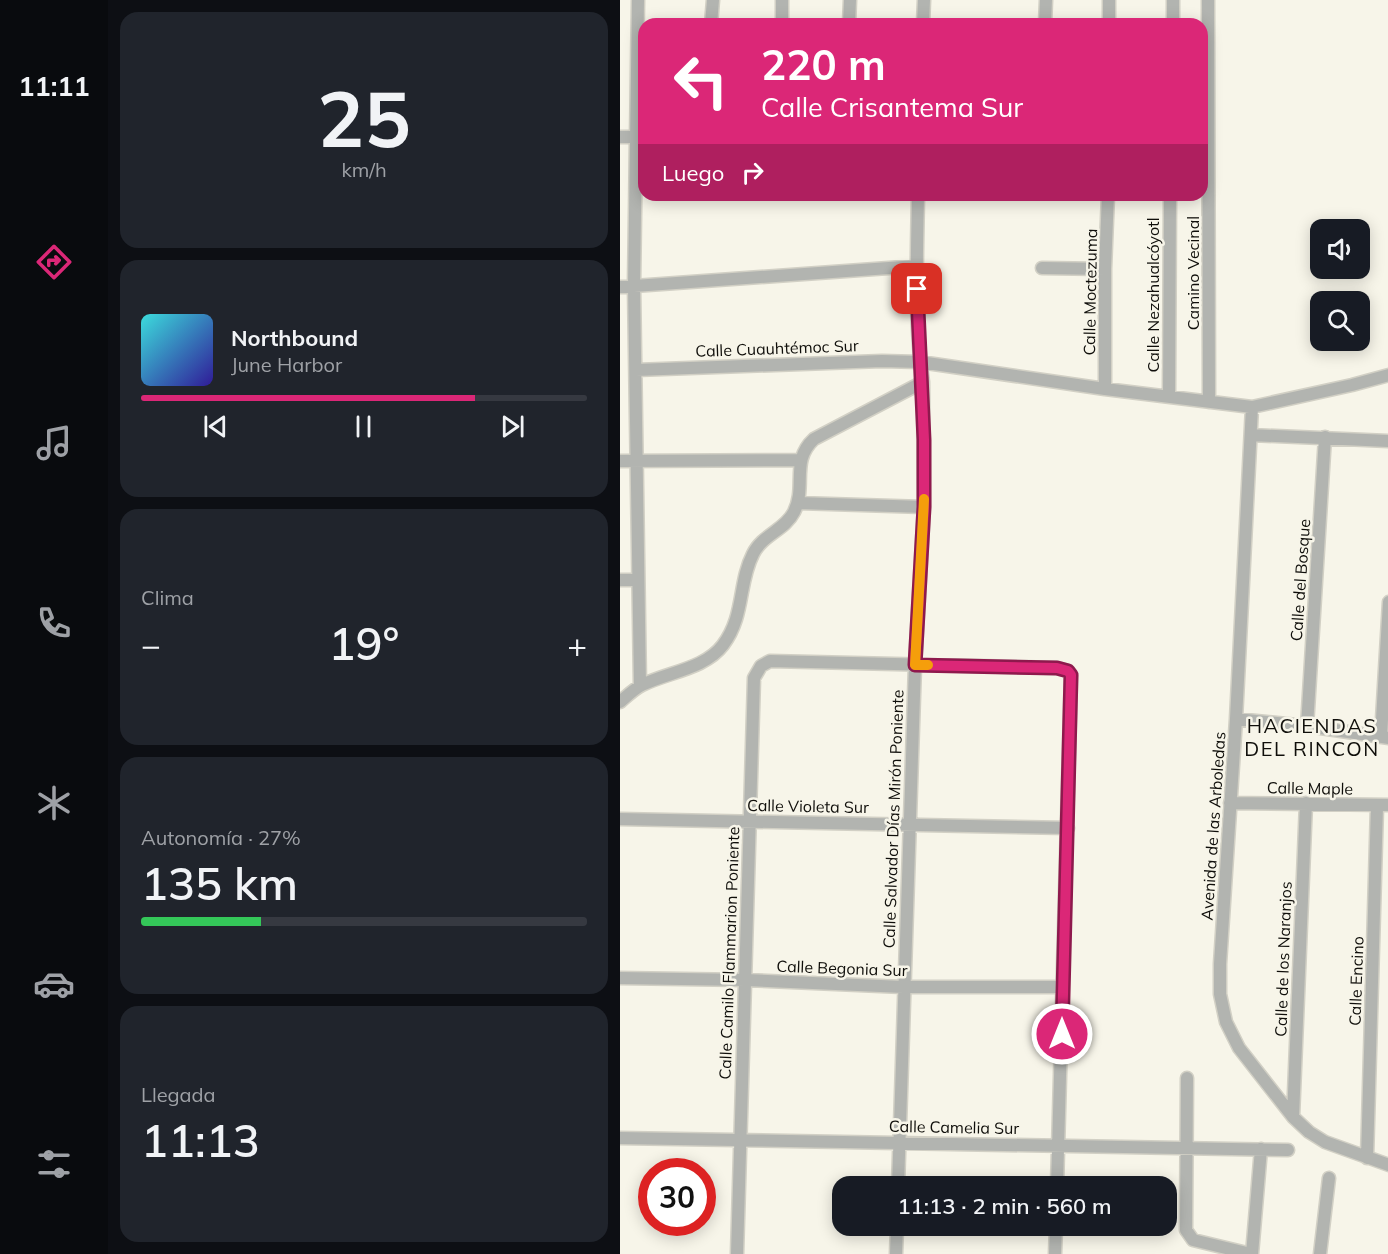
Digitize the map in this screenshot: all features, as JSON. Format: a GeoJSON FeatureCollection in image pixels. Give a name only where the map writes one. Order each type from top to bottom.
{"type":"FeatureCollection","features":[{"type":"Feature","properties":{"kind":"street"},"geometry":{"type":"LineString","coordinates":[[638,0],[636,137],[638,167]]}},
{"type":"Feature","properties":{"kind":"street"},"geometry":{"type":"LineString","coordinates":[[712,18],[713,0]]}},
{"type":"Feature","properties":{"kind":"street"},"geometry":{"type":"LineString","coordinates":[[782,0],[782,18]]}},
{"type":"Feature","properties":{"kind":"street"},"geometry":{"type":"LineString","coordinates":[[849,18],[850,0]]}},
{"type":"Feature","properties":{"kind":"street"},"geometry":{"type":"LineString","coordinates":[[923,18],[924,0]]}},
{"type":"Feature","properties":{"kind":"street"},"geometry":{"type":"LineString","coordinates":[[1045,18],[1046,0]]}},
{"type":"Feature","properties":{"kind":"street"},"geometry":{"type":"LineString","coordinates":[[1109,0],[1109,18]]}},
{"type":"Feature","properties":{"kind":"street"},"geometry":{"type":"LineString","coordinates":[[1173,0],[1173,18]]}},
{"type":"Feature","properties":{"kind":"street","name":"Camino Vecinal"},"geometry":{"type":"LineString","coordinates":[[1208,0],[1210,402]]}},
{"type":"Feature","properties":{"kind":"street"},"geometry":{"type":"LineString","coordinates":[[620,137],[636,137]]}},
{"type":"Feature","properties":{"kind":"street"},"geometry":{"type":"LineString","coordinates":[[638,201],[634,286],[640,686]]}},
{"type":"Feature","properties":{"kind":"street","name":"Calle Salvador Días Mirón Poniente"},"geometry":{"type":"LineString","coordinates":[[898,1176],[915,665],[924,507],[923,382],[920,362],[917,266],[918,201]]}},
{"type":"Feature","properties":{"kind":"street","name":"Calle Moctezuma"},"geometry":{"type":"LineString","coordinates":[[1105,389],[1108,201]]}},
{"type":"Feature","properties":{"kind":"street","name":"Calle Nezahualcóyotl"},"geometry":{"type":"LineString","coordinates":[[1169,396],[1170,201]]}},
{"type":"Feature","properties":{"kind":"street"},"geometry":{"type":"LineString","coordinates":[[620,287],[917,266]]}},
{"type":"Feature","properties":{"kind":"street"},"geometry":{"type":"LineString","coordinates":[[1042,268],[1105,269]]}},
{"type":"Feature","properties":{"kind":"street","name":"Calle Cuauhtémoc Sur"},"geometry":{"type":"LineString","coordinates":[[636,370],[870,361],[920,362],[1105,389],[1252,406],[1388,375]]}},
{"type":"Feature","properties":{"kind":"street"},"geometry":{"type":"LineString","coordinates":[[620,702],[640,686],[701,663],[723,645],[733,630],[739,614],[752,555],[759,543],[789,520],[798,503],[801,460],[807,446],[814,439],[923,382]]}},
{"type":"Feature","properties":{"kind":"street","name":"Avenida de las Arboledas"},"geometry":{"type":"LineString","coordinates":[[1252,406],[1220,994],[1226,1022],[1239,1048],[1293,1117],[1308,1132],[1325,1142],[1388,1164]]}},
{"type":"Feature","properties":{"kind":"street"},"geometry":{"type":"LineString","coordinates":[[1251,435],[1388,441]]}},
{"type":"Feature","properties":{"kind":"street","name":"Calle del Bosque"},"geometry":{"type":"LineString","coordinates":[[1307,726],[1325,437]]}},
{"type":"Feature","properties":{"kind":"street"},"geometry":{"type":"LineString","coordinates":[[620,461],[801,460]]}},
{"type":"Feature","properties":{"kind":"street"},"geometry":{"type":"LineString","coordinates":[[798,503],[924,507]]}},
{"type":"Feature","properties":{"kind":"street"},"geometry":{"type":"LineString","coordinates":[[620,580],[638,580]]}},
{"type":"Feature","properties":{"kind":"street"},"geometry":{"type":"LineString","coordinates":[[1236,719],[1385,737],[1388,602]]}},
{"type":"Feature","properties":{"kind":"street","name":"Calle Camilo Flammarion Poniente"},"geometry":{"type":"LineString","coordinates":[[737,1254],[754,678],[761,666],[770,661],[915,665]]}},
{"type":"Feature","properties":{"kind":"street"},"geometry":{"type":"LineString","coordinates":[[915,665],[1057,668],[1068,671],[1072,680],[1058,1176]]}},
{"type":"Feature","properties":{"kind":"street","name":"Calle Maple"},"geometry":{"type":"LineString","coordinates":[[1230,803],[1383,806]]}},
{"type":"Feature","properties":{"kind":"street","name":"Calle de los Naranjos"},"geometry":{"type":"LineString","coordinates":[[1293,1117],[1306,803]]}},
{"type":"Feature","properties":{"kind":"street","name":"Calle Encino"},"geometry":{"type":"LineString","coordinates":[[1367,1158],[1383,806]]}},
{"type":"Feature","properties":{"kind":"street","name":"Calle Violeta Sur"},"geometry":{"type":"LineString","coordinates":[[620,819],[1068,828]]}},
{"type":"Feature","properties":{"kind":"street","name":"Calle Begonia Sur"},"geometry":{"type":"LineString","coordinates":[[620,978],[745,980],[903,987],[1062,987]]}},
{"type":"Feature","properties":{"kind":"street"},"geometry":{"type":"LineString","coordinates":[[1187,1078],[1186,1224],[1188,1236],[1193,1240],[1252,1254],[1260,1149]]}},
{"type":"Feature","properties":{"kind":"street","name":"Calle Camelia Sur"},"geometry":{"type":"LineString","coordinates":[[620,1138],[1288,1150]]}},
{"type":"Feature","properties":{"kind":"street"},"geometry":{"type":"LineString","coordinates":[[1320,1254],[1329,1178]]}},
{"type":"Feature","properties":{"kind":"street"},"geometry":{"type":"LineString","coordinates":[[896,1254],[897,1236]]}},
{"type":"Feature","properties":{"kind":"street"},"geometry":{"type":"LineString","coordinates":[[1055,1254],[1056,1236]]}},
{"type":"Feature","properties":{"kind":"slow traffic"},"geometry":{"type":"LineString","coordinates":[[924,499],[915,665],[928,665]]}},
{"type":"Feature","properties":{"kind":"district","name":"HACIENDAS DEL RINCON"},"geometry":{"type":"Point","coordinates":[1312,736]}},
{"type":"Feature","properties":{"kind":"route"},"geometry":{"type":"LineString","coordinates":[[917,289],[923,382],[924,507],[915,665],[1057,668],[1068,671],[1072,680],[1062,1034]]}}]}
